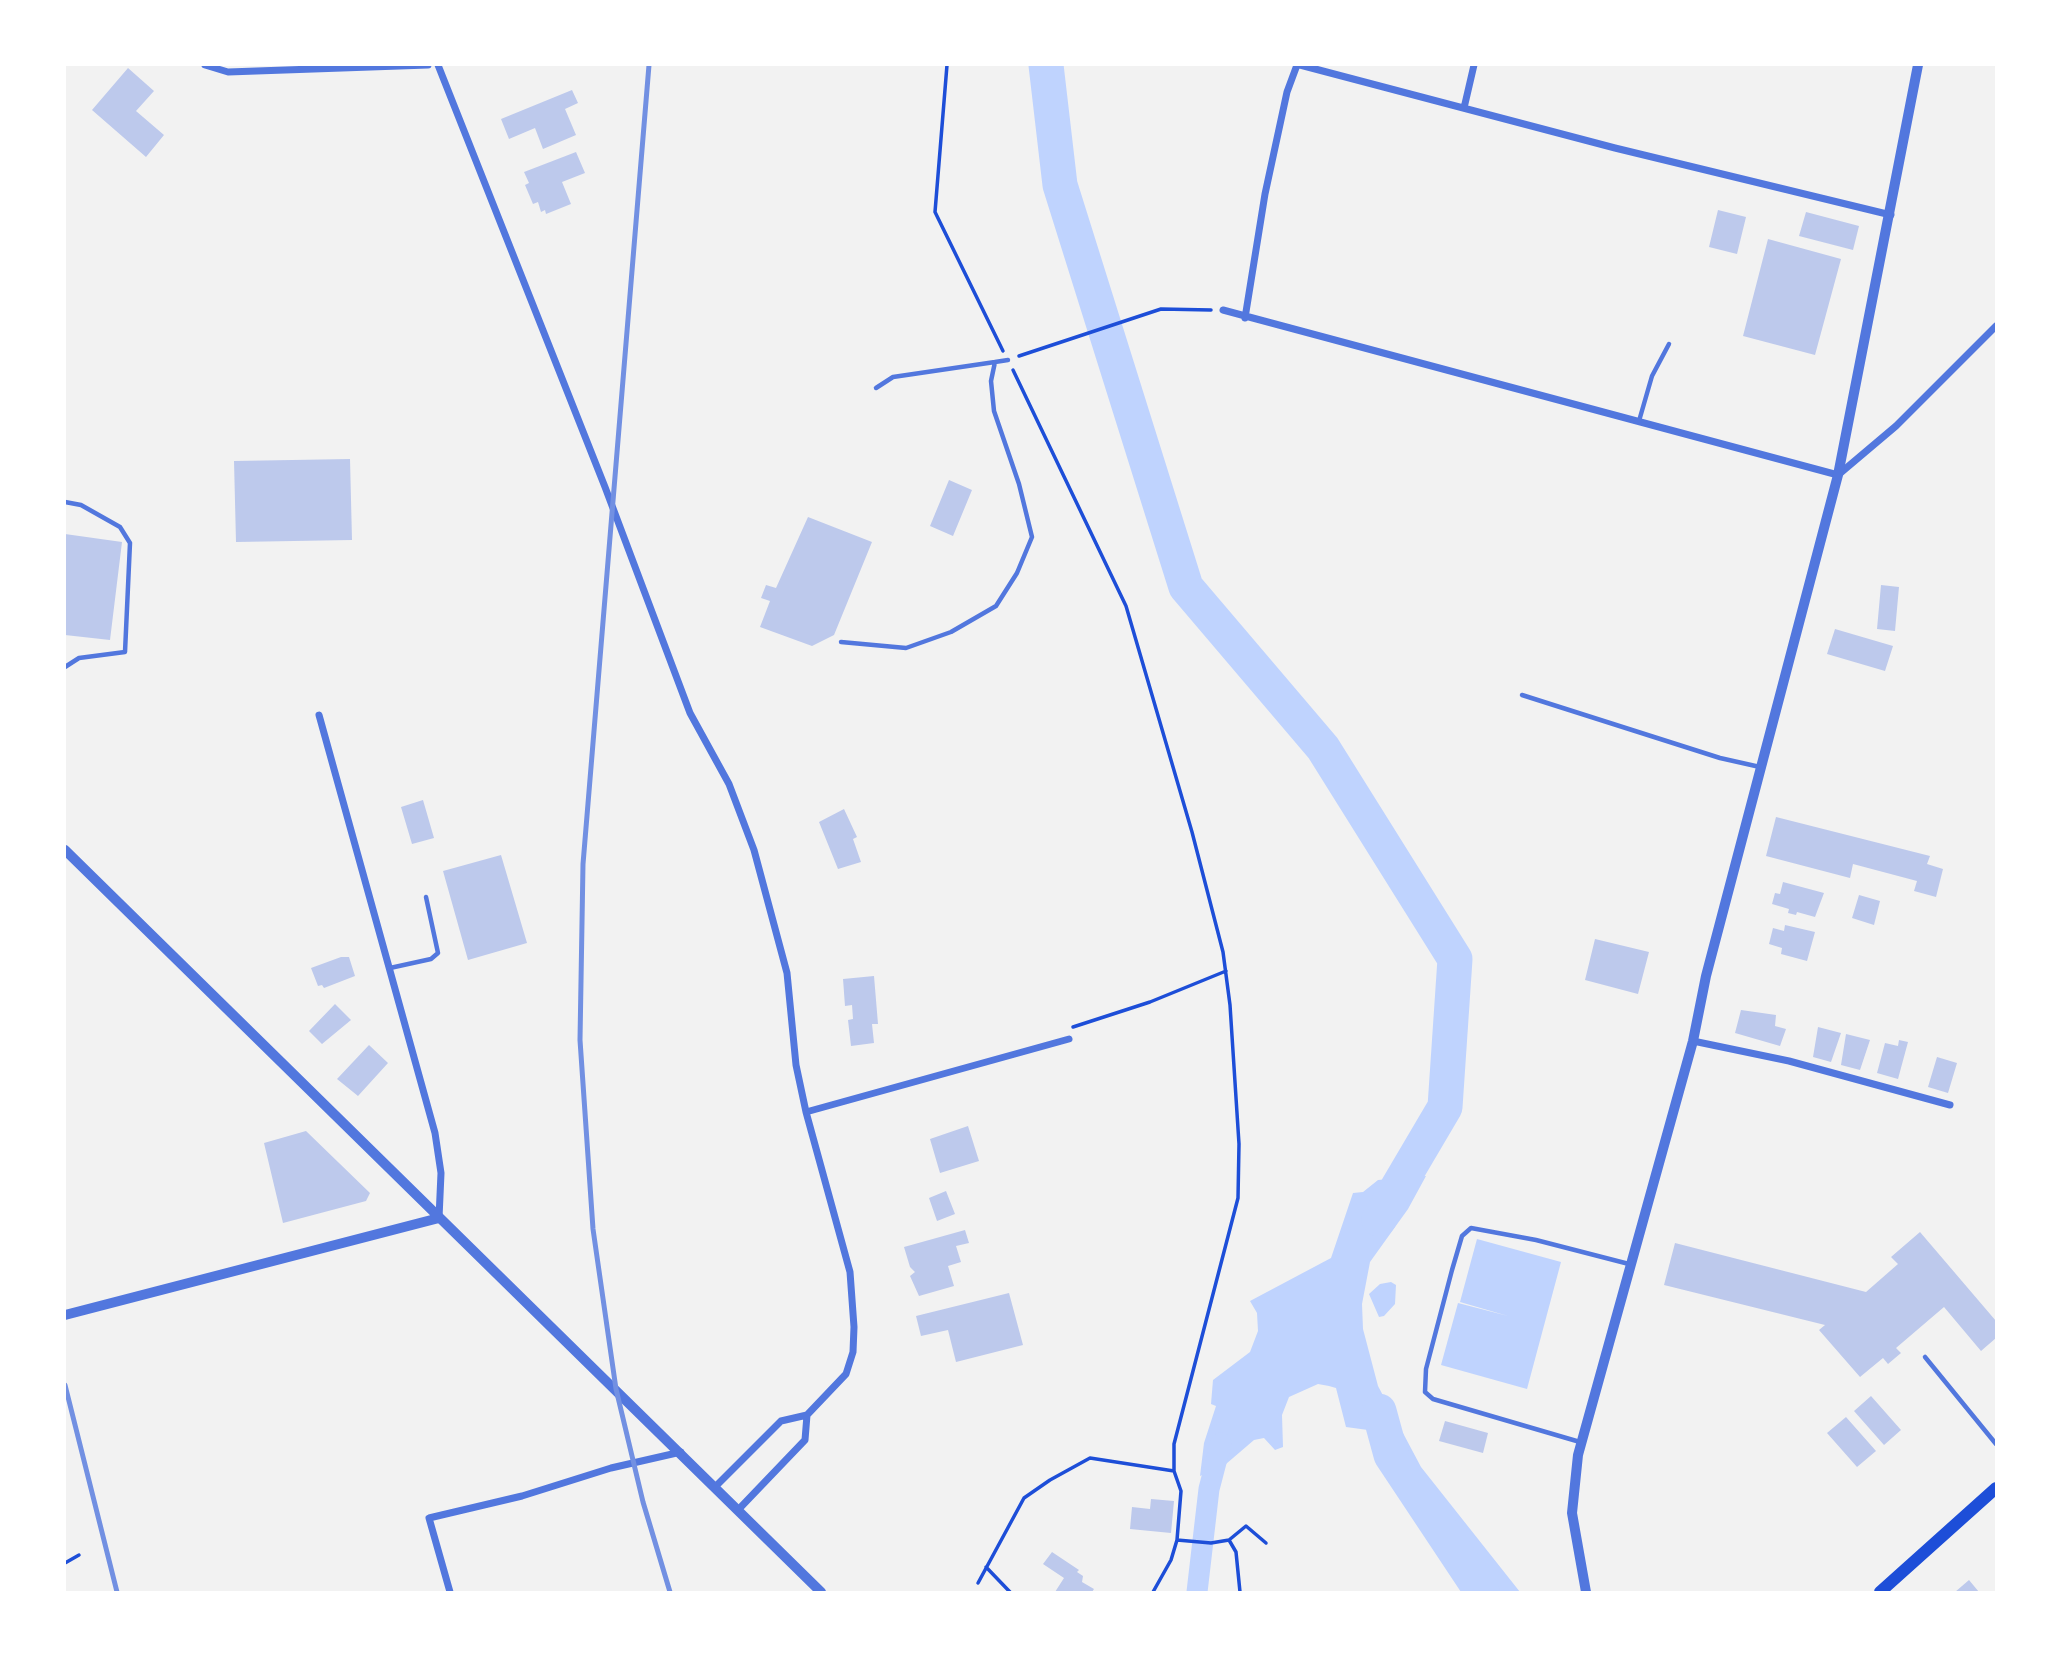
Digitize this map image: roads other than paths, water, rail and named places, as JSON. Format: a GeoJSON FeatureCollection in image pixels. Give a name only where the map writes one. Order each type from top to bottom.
{"type":"FeatureCollection","features":[{"type":"Feature","properties":{"kind":"main road"},"geometry":{"type":"LineString","coordinates":[[1880,1592],[1996,1488]]}},
{"type":"Feature","properties":{"kind":"street"},"geometry":{"type":"LineString","coordinates":[[205,65],[228,72],[428,65]]}},
{"type":"Feature","properties":{"kind":"street"},"geometry":{"type":"LineString","coordinates":[[438,65],[605,487],[690,713],[729,784],[754,850],[787,973],[796,1065],[806,1112],[849,1272],[854,1327],[853,1352],[846,1374],[807,1415],[781,1421],[715,1487]]}},
{"type":"Feature","properties":{"kind":"street"},"geometry":{"type":"LineString","coordinates":[[1245,318],[1268,181],[1287,92],[1298,65],[1891,215]]}},
{"type":"Feature","properties":{"kind":"street"},"geometry":{"type":"LineString","coordinates":[[1464,108],[1474,65]]}},
{"type":"Feature","properties":{"kind":"street"},"geometry":{"type":"LineString","coordinates":[[1587,1592],[1572,1513],[1582,1442],[1693,1041],[1706,976],[1838,475],[1919,65]]}},
{"type":"Feature","properties":{"kind":"street"},"geometry":{"type":"LineString","coordinates":[[1223,310],[1838,475]]}},
{"type":"Feature","properties":{"kind":"street"},"geometry":{"type":"LineString","coordinates":[[1838,475],[1896,426],[1996,326]]}},
{"type":"Feature","properties":{"kind":"street"},"geometry":{"type":"LineString","coordinates":[[319,715],[435,1133],[441,1173],[439,1219]]}},
{"type":"Feature","properties":{"kind":"street"},"geometry":{"type":"LineString","coordinates":[[65,850],[821,1592]]}},
{"type":"Feature","properties":{"kind":"street"},"geometry":{"type":"LineString","coordinates":[[806,1112],[1069,1039]]}},
{"type":"Feature","properties":{"kind":"street"},"geometry":{"type":"LineString","coordinates":[[1693,1041],[1790,1061],[1951,1105]]}},
{"type":"Feature","properties":{"kind":"street"},"geometry":{"type":"LineString","coordinates":[[65,1315],[439,1219]]}},
{"type":"Feature","properties":{"kind":"street"},"geometry":{"type":"LineString","coordinates":[[738,1510],[805,1440],[807,1415]]}},
{"type":"Feature","properties":{"kind":"street"},"geometry":{"type":"LineString","coordinates":[[450,1592],[429,1518],[522,1496],[611,1468],[681,1452]]}},
{"type":"Feature","properties":{"kind":"lane"},"geometry":{"type":"LineString","coordinates":[[1639,422],[1652,376],[1669,344]]}},
{"type":"Feature","properties":{"kind":"lane"},"geometry":{"type":"LineString","coordinates":[[876,388],[893,377],[1008,360]]}},
{"type":"Feature","properties":{"kind":"lane"},"geometry":{"type":"LineString","coordinates":[[841,642],[906,648],[951,632],[996,606],[1017,573],[1032,537],[1012,460],[994,411],[991,381],[995,362]]}},
{"type":"Feature","properties":{"kind":"lane"},"geometry":{"type":"LineString","coordinates":[[65,502],[82,505],[120,527],[130,543],[125,652],[79,658],[65,667]]}},
{"type":"Feature","properties":{"kind":"lane"},"geometry":{"type":"LineString","coordinates":[[1522,695],[1720,758],[1760,767]]}},
{"type":"Feature","properties":{"kind":"lane"},"geometry":{"type":"LineString","coordinates":[[389,968],[431,960],[438,953],[426,897]]}},
{"type":"Feature","properties":{"kind":"lane"},"geometry":{"type":"LineString","coordinates":[[1582,1442],[1433,1399],[1425,1392],[1426,1368],[1452,1270],[1462,1236],[1471,1228],[1536,1240],[1630,1264]]}},
{"type":"Feature","properties":{"kind":"lane"},"geometry":{"type":"LineString","coordinates":[[1925,1357],[1996,1444]]}},
{"type":"Feature","properties":{"kind":"water"},"geometry":{"type":"Polygon","coordinates":[[[1426,1176],[1408,1209],[1370,1262],[1362,1304],[1363,1329],[1378,1386],[1421,1467],[1520,1592],[1482,1592],[1391,1455],[1368,1430],[1346,1427],[1336,1388],[1318,1384],[1289,1397],[1282,1415],[1283,1447],[1275,1450],[1264,1438],[1254,1440],[1226,1464],[1200,1476],[1204,1443],[1216,1406],[1211,1404],[1213,1380],[1250,1352],[1258,1331],[1257,1313],[1250,1301],[1331,1258],[1353,1193],[1363,1192],[1378,1180],[1426,1176]]]}},
{"type":"Feature","properties":{"kind":"water"},"geometry":{"type":"Polygon","coordinates":[[[1477,1239],[1561,1262],[1527,1389],[1441,1365],[1458,1303],[1508,1316],[1460,1302],[1477,1239]]]}},
{"type":"Feature","properties":{"kind":"water"},"geometry":{"type":"Polygon","coordinates":[[[1391,1282],[1396,1285],[1395,1304],[1384,1316],[1379,1317],[1369,1294],[1380,1284],[1391,1282]]]}},
{"type":"Feature","properties":{"kind":"waterway"},"geometry":{"type":"LineString","coordinates":[[1046,65],[1060,185],[1186,587],[1323,748],[1455,959],[1445,1107],[1379,1219]]}},
{"type":"Feature","properties":{"kind":"waterway"},"geometry":{"type":"LineString","coordinates":[[1379,1411],[1391,1455],[1482,1592]]}},
{"type":"Feature","properties":{"kind":"waterway"},"geometry":{"type":"LineString","coordinates":[[1197,1592],[1209,1489],[1221,1443]]}},
{"type":"Feature","properties":{"kind":"railway"},"geometry":{"type":"LineString","coordinates":[[649,65],[583,864],[580,1040],[593,1229],[616,1389],[643,1502],[670,1592]]}},
{"type":"Feature","properties":{"kind":"railway"},"geometry":{"type":"LineString","coordinates":[[65,1385],[117,1592]]}}]}
